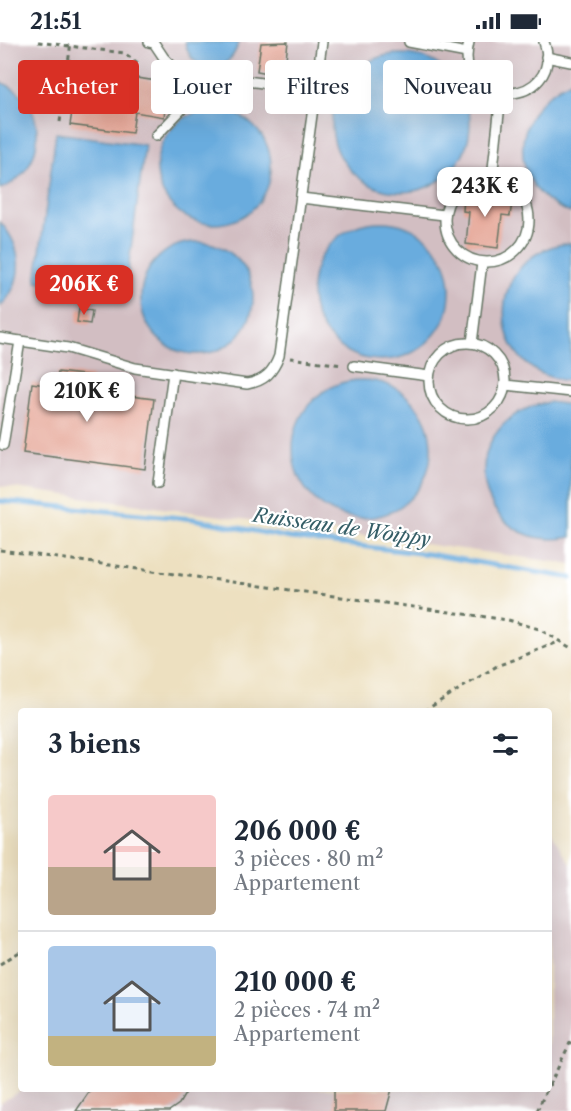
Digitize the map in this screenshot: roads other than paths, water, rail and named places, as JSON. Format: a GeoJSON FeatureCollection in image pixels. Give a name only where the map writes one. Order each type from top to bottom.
{"type":"FeatureCollection","features":[{"type":"Feature","properties":{"kind":"lane"},"geometry":{"type":"LineString","coordinates":[[149,42],[154,42],[166,60]]}},
{"type":"Feature","properties":{"kind":"lane"},"geometry":{"type":"LineString","coordinates":[[320,60],[322,42]]}},
{"type":"Feature","properties":{"kind":"lane"},"geometry":{"type":"LineString","coordinates":[[409,42],[467,53]]}},
{"type":"Feature","properties":{"kind":"lane"},"geometry":{"type":"LineString","coordinates":[[468,60],[469,42]]}},
{"type":"Feature","properties":{"kind":"lane"},"geometry":{"type":"LineString","coordinates":[[513,94],[536,82],[543,72],[546,57],[544,42]]}},
{"type":"Feature","properties":{"kind":"lane"},"geometry":{"type":"LineString","coordinates":[[546,57],[571,62]]}},
{"type":"Feature","properties":{"kind":"lane"},"geometry":{"type":"LineString","coordinates":[[156,136],[177,114]]}},
{"type":"Feature","properties":{"kind":"lane"},"geometry":{"type":"LineString","coordinates":[[0,338],[68,348],[135,368],[247,384],[257,382],[270,374],[279,356],[313,114]]}},
{"type":"Feature","properties":{"kind":"lane"},"geometry":{"type":"LineString","coordinates":[[492,178],[499,114]]}},
{"type":"Feature","properties":{"kind":"lane"},"geometry":{"type":"LineString","coordinates":[[478,178],[492,178],[505,181],[520,194],[529,212],[529,225],[526,238],[513,253],[495,262],[482,263],[469,259],[453,246],[445,228],[444,215],[455,191],[478,178]]}},
{"type":"Feature","properties":{"kind":"lane"},"geometry":{"type":"LineString","coordinates":[[301,198],[444,215]]}},
{"type":"Feature","properties":{"kind":"lane"},"geometry":{"type":"LineString","coordinates":[[472,343],[482,263]]}},
{"type":"Feature","properties":{"kind":"lane"},"geometry":{"type":"LineString","coordinates":[[3,445],[20,341]]}},
{"type":"Feature","properties":{"kind":"lane"},"geometry":{"type":"LineString","coordinates":[[472,343],[493,353],[500,362],[505,385],[495,406],[474,418],[462,418],[451,415],[433,399],[429,376],[433,364],[449,347],[472,343]]}},
{"type":"Feature","properties":{"kind":"lane"},"geometry":{"type":"LineString","coordinates":[[354,366],[429,376]]}},
{"type":"Feature","properties":{"kind":"lane"},"geometry":{"type":"LineString","coordinates":[[158,483],[173,373]]}},
{"type":"Feature","properties":{"kind":"lane"},"geometry":{"type":"LineString","coordinates":[[505,385],[571,392]]}},
{"type":"Feature","properties":{"kind":"water"},"geometry":{"type":"Polygon","coordinates":[[[185,42],[238,42],[228,60],[194,60],[185,42]]]}},
{"type":"Feature","properties":{"kind":"water"},"geometry":{"type":"Polygon","coordinates":[[[388,55],[414,55],[429,60],[383,60],[383,114],[469,114],[469,136],[458,161],[450,172],[439,180],[414,191],[388,191],[363,180],[352,172],[344,161],[333,136],[333,114],[371,114],[371,61],[388,55]]]}},
{"type":"Feature","properties":{"kind":"water"},"geometry":{"type":"Polygon","coordinates":[[[571,81],[571,213],[549,202],[534,186],[525,168],[523,148],[526,128],[535,110],[550,93],[571,81]]]}},
{"type":"Feature","properties":{"kind":"water"},"geometry":{"type":"Polygon","coordinates":[[[0,82],[18,93],[18,114],[33,114],[37,135],[35,152],[28,167],[16,180],[0,189],[0,82]]]}},
{"type":"Feature","properties":{"kind":"water"},"geometry":{"type":"Polygon","coordinates":[[[192,114],[236,114],[246,120],[261,135],[270,156],[270,178],[261,199],[246,214],[225,223],[203,223],[182,214],[167,199],[158,178],[158,156],[161,145],[174,127],[192,114]]]}},
{"type":"Feature","properties":{"kind":"water"},"geometry":{"type":"Polygon","coordinates":[[[56,133],[145,145],[125,293],[36,281],[56,133]]]}},
{"type":"Feature","properties":{"kind":"water"},"geometry":{"type":"Polygon","coordinates":[[[0,222],[14,243],[18,264],[14,286],[0,307],[0,222]]]}},
{"type":"Feature","properties":{"kind":"water"},"geometry":{"type":"Polygon","coordinates":[[[381,222],[407,227],[430,242],[445,265],[450,291],[445,317],[430,340],[407,355],[381,360],[355,355],[332,340],[317,317],[312,291],[317,265],[332,242],[355,227],[381,222]]]}},
{"type":"Feature","properties":{"kind":"water"},"geometry":{"type":"Polygon","coordinates":[[[197,242],[218,246],[237,258],[249,277],[253,298],[249,319],[237,338],[218,350],[197,354],[176,350],[157,338],[145,319],[141,298],[145,277],[157,258],[176,246],[197,242]]]}},
{"type":"Feature","properties":{"kind":"water"},"geometry":{"type":"Polygon","coordinates":[[[571,243],[571,381],[542,374],[521,358],[508,337],[504,313],[508,289],[521,267],[542,251],[571,243]]]}},
{"type":"Feature","properties":{"kind":"water"},"geometry":{"type":"Polygon","coordinates":[[[362,380],[388,385],[411,400],[426,423],[431,449],[426,475],[411,498],[388,513],[362,518],[336,513],[313,498],[298,475],[293,449],[298,423],[313,400],[336,385],[362,380]]]}},
{"type":"Feature","properties":{"kind":"water"},"geometry":{"type":"Polygon","coordinates":[[[549,402],[571,405],[571,537],[538,537],[512,527],[494,508],[485,484],[485,458],[496,434],[517,414],[549,402]]]}},
{"type":"Feature","properties":{"kind":"waterway","name":"Ruisseau de Woippy"},"geometry":{"type":"LineString","coordinates":[[0,501],[194,519],[290,538],[428,554],[571,578]]}}]}
